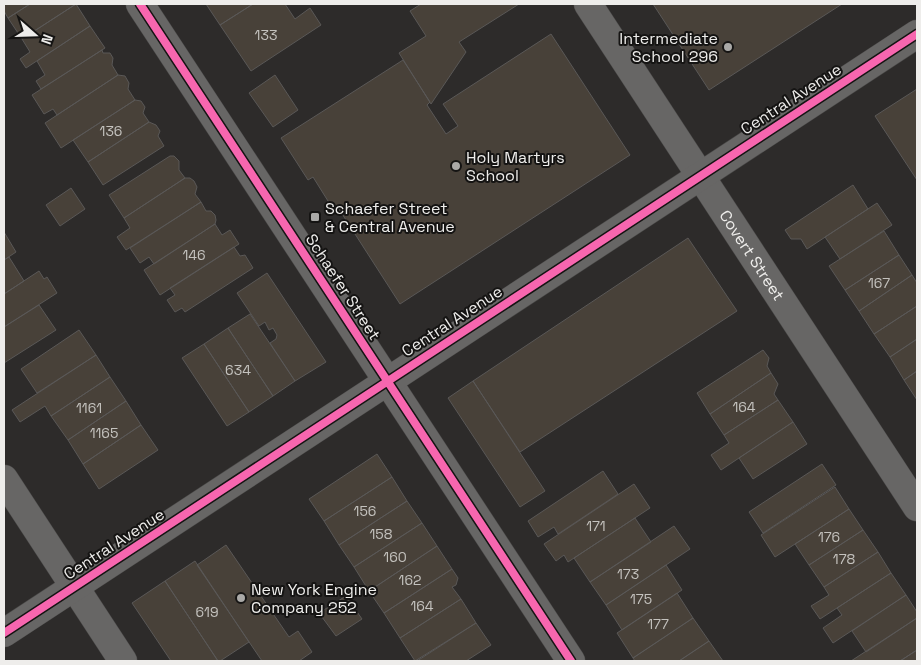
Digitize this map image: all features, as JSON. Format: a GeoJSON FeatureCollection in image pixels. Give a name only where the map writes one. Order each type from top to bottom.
{"type":"FeatureCollection","features":[{"type":"Feature","properties":{"kind":"street","name":"Schaefer Street"},"geometry":{"type":"LineString","coordinates":[[140,4],[571,661]]}},
{"type":"Feature","properties":{"kind":"street","name":"Covert Street"},"geometry":{"type":"LineString","coordinates":[[588,4],[917,507]]}},
{"type":"Feature","properties":{"kind":"street","name":"Central Avenue"},"geometry":{"type":"LineString","coordinates":[[4,633],[917,34]]}},
{"type":"Feature","properties":{"kind":"street"},"geometry":{"type":"LineString","coordinates":[[4,479],[123,661]]}},
{"type":"Feature","properties":{"kind":"building"},"geometry":{"type":"Polygon","coordinates":[[[4,4],[30,4],[8,18],[4,11],[4,4]]]}},
{"type":"Feature","properties":{"kind":"building"},"geometry":{"type":"Polygon","coordinates":[[[30,4],[76,4],[22,39],[8,18],[30,4]]]}},
{"type":"Feature","properties":{"kind":"building"},"geometry":{"type":"Polygon","coordinates":[[[76,4],[90,26],[26,68],[20,59],[30,52],[22,39],[76,4]]]}},
{"type":"Feature","properties":{"kind":"building"},"geometry":{"type":"Polygon","coordinates":[[[206,4],[253,4],[220,25],[206,4]]]}},
{"type":"Feature","properties":{"kind":"building"},"geometry":{"type":"Polygon","coordinates":[[[253,4],[285,4],[295,19],[310,8],[321,25],[251,71],[220,25],[253,4]]]}},
{"type":"Feature","properties":{"kind":"building"},"geometry":{"type":"Polygon","coordinates":[[[421,4],[519,4],[459,42],[466,52],[431,104],[399,53],[426,36],[410,11],[421,4]]]}},
{"type":"Feature","properties":{"kind":"building","name":"Intermediate School 296"},"geometry":{"type":"Polygon","coordinates":[[[653,4],[842,4],[709,90],[653,4]]]}},
{"type":"Feature","properties":{"kind":"building"},"geometry":{"type":"Polygon","coordinates":[[[90,26],[105,48],[41,89],[36,81],[45,75],[37,61],[90,26]]]}},
{"type":"Feature","properties":{"kind":"building","name":"Holy Martyrs School"},"geometry":{"type":"Polygon","coordinates":[[[551,34],[630,155],[400,304],[337,206],[333,209],[313,177],[308,180],[281,138],[403,60],[430,102],[427,105],[446,134],[458,126],[443,104],[551,34]]]}},
{"type":"Feature","properties":{"kind":"building"},"geometry":{"type":"Polygon","coordinates":[[[102,50],[103,53],[110,53],[113,58],[112,65],[118,75],[57,115],[53,109],[44,114],[32,95],[102,50]]]}},
{"type":"Feature","properties":{"kind":"building"},"geometry":{"type":"Polygon","coordinates":[[[118,75],[125,76],[129,83],[128,89],[135,100],[61,148],[45,123],[118,75]]]}},
{"type":"Feature","properties":{"kind":"building"},"geometry":{"type":"Polygon","coordinates":[[[275,75],[298,110],[273,127],[249,93],[275,75]]]}},
{"type":"Feature","properties":{"kind":"building"},"geometry":{"type":"Polygon","coordinates":[[[917,89],[917,180],[875,116],[917,89]]]}},
{"type":"Feature","properties":{"kind":"building"},"geometry":{"type":"Polygon","coordinates":[[[135,100],[141,101],[145,107],[143,113],[149,122],[88,162],[73,140],[135,100]]]}},
{"type":"Feature","properties":{"kind":"building"},"geometry":{"type":"Polygon","coordinates":[[[149,122],[156,125],[160,131],[158,136],[164,146],[103,185],[88,162],[149,122]]]}},
{"type":"Feature","properties":{"kind":"building"},"geometry":{"type":"Polygon","coordinates":[[[170,156],[174,156],[179,161],[179,170],[185,178],[124,218],[109,195],[170,156]]]}},
{"type":"Feature","properties":{"kind":"building"},"geometry":{"type":"Polygon","coordinates":[[[185,178],[190,178],[194,181],[197,187],[195,194],[201,202],[126,250],[117,237],[130,228],[124,218],[185,178]]]}},
{"type":"Feature","properties":{"kind":"building"},"geometry":{"type":"Polygon","coordinates":[[[853,185],[868,209],[807,249],[801,239],[791,239],[785,230],[853,185]]]}},
{"type":"Feature","properties":{"kind":"building"},"geometry":{"type":"Polygon","coordinates":[[[71,188],[85,209],[60,226],[46,205],[71,188]]]}},
{"type":"Feature","properties":{"kind":"building"},"geometry":{"type":"Polygon","coordinates":[[[201,202],[206,211],[211,211],[215,215],[215,224],[154,264],[149,257],[140,263],[130,248],[201,202]]]}},
{"type":"Feature","properties":{"kind":"building"},"geometry":{"type":"Polygon","coordinates":[[[877,203],[892,225],[840,259],[825,237],[877,203]]]}},
{"type":"Feature","properties":{"kind":"building"},"geometry":{"type":"Polygon","coordinates":[[[215,224],[222,235],[230,230],[239,244],[160,295],[144,270],[215,224]]]}},
{"type":"Feature","properties":{"kind":"building"},"geometry":{"type":"Polygon","coordinates":[[[884,231],[899,255],[845,290],[829,266],[884,231]]]}},
{"type":"Feature","properties":{"kind":"building"},"geometry":{"type":"Polygon","coordinates":[[[4,232],[16,252],[4,260],[4,232]]]}},
{"type":"Feature","properties":{"kind":"building"},"geometry":{"type":"Polygon","coordinates":[[[688,238],[737,311],[520,452],[473,381],[688,238]]]}},
{"type":"Feature","properties":{"kind":"building"},"geometry":{"type":"Polygon","coordinates":[[[234,247],[240,256],[245,255],[253,268],[185,312],[182,308],[175,312],[167,300],[175,295],[170,288],[234,247]]]}},
{"type":"Feature","properties":{"kind":"building"},"geometry":{"type":"Polygon","coordinates":[[[899,255],[912,275],[859,311],[845,290],[899,255]]]}},
{"type":"Feature","properties":{"kind":"building"},"geometry":{"type":"Polygon","coordinates":[[[9,257],[24,281],[4,294],[4,260],[9,257]]]}},
{"type":"Feature","properties":{"kind":"building"},"geometry":{"type":"Polygon","coordinates":[[[39,271],[44,279],[47,277],[57,293],[4,327],[4,294],[39,271]]]}},
{"type":"Feature","properties":{"kind":"building"},"geometry":{"type":"Polygon","coordinates":[[[267,273],[326,362],[295,381],[270,343],[276,339],[277,335],[273,328],[269,330],[265,322],[259,326],[237,293],[267,273]]]}},
{"type":"Feature","properties":{"kind":"building"},"geometry":{"type":"Polygon","coordinates":[[[912,275],[917,283],[917,306],[874,334],[859,311],[912,275]]]}},
{"type":"Feature","properties":{"kind":"building"},"geometry":{"type":"Polygon","coordinates":[[[39,305],[56,330],[4,363],[4,327],[39,305]]]}},
{"type":"Feature","properties":{"kind":"building"},"geometry":{"type":"Polygon","coordinates":[[[917,306],[917,339],[890,357],[874,334],[917,306]]]}},
{"type":"Feature","properties":{"kind":"building"},"geometry":{"type":"Polygon","coordinates":[[[250,314],[295,381],[273,396],[228,328],[250,314]]]}},
{"type":"Feature","properties":{"kind":"building"},"geometry":{"type":"Polygon","coordinates":[[[228,328],[273,396],[249,412],[204,344],[228,328]]]}},
{"type":"Feature","properties":{"kind":"building"},"geometry":{"type":"Polygon","coordinates":[[[79,330],[96,355],[37,393],[21,369],[79,330]]]}},
{"type":"Feature","properties":{"kind":"building"},"geometry":{"type":"Polygon","coordinates":[[[917,339],[917,371],[904,380],[890,357],[917,339]]]}},
{"type":"Feature","properties":{"kind":"building"},"geometry":{"type":"Polygon","coordinates":[[[204,344],[249,412],[227,426],[182,358],[204,344]]]}},
{"type":"Feature","properties":{"kind":"building"},"geometry":{"type":"Polygon","coordinates":[[[763,350],[769,358],[767,366],[771,373],[710,414],[697,393],[763,350]]]}},
{"type":"Feature","properties":{"kind":"building"},"geometry":{"type":"Polygon","coordinates":[[[96,355],[110,377],[51,416],[45,406],[20,422],[12,410],[96,355]]]}},
{"type":"Feature","properties":{"kind":"building"},"geometry":{"type":"Polygon","coordinates":[[[917,371],[917,400],[904,380],[917,371]]]}},
{"type":"Feature","properties":{"kind":"building"},"geometry":{"type":"Polygon","coordinates":[[[771,373],[778,384],[774,394],[778,400],[724,435],[710,414],[771,373]]]}},
{"type":"Feature","properties":{"kind":"building"},"geometry":{"type":"Polygon","coordinates":[[[110,377],[126,401],[68,440],[51,416],[110,377]]]}},
{"type":"Feature","properties":{"kind":"building"},"geometry":{"type":"Polygon","coordinates":[[[473,381],[545,491],[520,507],[448,398],[473,381]]]}},
{"type":"Feature","properties":{"kind":"building"},"geometry":{"type":"Polygon","coordinates":[[[778,400],[793,422],[721,470],[711,455],[729,443],[724,435],[778,400]]]}},
{"type":"Feature","properties":{"kind":"building"},"geometry":{"type":"Polygon","coordinates":[[[126,401],[141,425],[83,464],[68,440],[126,401]]]}},
{"type":"Feature","properties":{"kind":"building"},"geometry":{"type":"Polygon","coordinates":[[[793,422],[807,444],[753,479],[739,458],[793,422]]]}},
{"type":"Feature","properties":{"kind":"building"},"geometry":{"type":"Polygon","coordinates":[[[141,425],[158,450],[99,489],[83,464],[141,425]]]}},
{"type":"Feature","properties":{"kind":"building"},"geometry":{"type":"Polygon","coordinates":[[[377,454],[392,477],[324,521],[309,499],[377,454]]]}},
{"type":"Feature","properties":{"kind":"building"},"geometry":{"type":"Polygon","coordinates":[[[822,464],[836,485],[763,533],[749,512],[822,464]]]}},
{"type":"Feature","properties":{"kind":"building"},"geometry":{"type":"Polygon","coordinates":[[[603,471],[618,494],[558,534],[554,527],[538,537],[528,521],[603,471]]]}},
{"type":"Feature","properties":{"kind":"building"},"geometry":{"type":"Polygon","coordinates":[[[392,477],[407,501],[339,545],[324,521],[392,477]]]}},
{"type":"Feature","properties":{"kind":"building"},"geometry":{"type":"Polygon","coordinates":[[[634,484],[650,508],[568,562],[564,555],[556,561],[544,544],[634,484]]]}},
{"type":"Feature","properties":{"kind":"building"},"geometry":{"type":"Polygon","coordinates":[[[835,487],[849,509],[775,557],[761,535],[835,487]]]}},
{"type":"Feature","properties":{"kind":"building"},"geometry":{"type":"Polygon","coordinates":[[[407,501],[422,523],[354,567],[339,545],[407,501]]]}},
{"type":"Feature","properties":{"kind":"building"},"geometry":{"type":"Polygon","coordinates":[[[849,509],[863,530],[809,565],[795,544],[849,509]]]}},
{"type":"Feature","properties":{"kind":"building"},"geometry":{"type":"Polygon","coordinates":[[[635,518],[651,542],[590,582],[574,558],[635,518]]]}},
{"type":"Feature","properties":{"kind":"building"},"geometry":{"type":"Polygon","coordinates":[[[422,523],[437,546],[369,591],[354,567],[422,523]]]}},
{"type":"Feature","properties":{"kind":"building"},"geometry":{"type":"Polygon","coordinates":[[[674,526],[690,549],[606,605],[590,582],[674,526]]]}},
{"type":"Feature","properties":{"kind":"building"},"geometry":{"type":"Polygon","coordinates":[[[863,530],[878,552],[824,587],[809,565],[863,530]]]}},
{"type":"Feature","properties":{"kind":"building","name":"New York Engine Company 252"},"geometry":{"type":"Polygon","coordinates":[[[226,545],[289,637],[298,631],[312,652],[299,661],[262,661],[197,565],[226,545]]]}},
{"type":"Feature","properties":{"kind":"building"},"geometry":{"type":"Polygon","coordinates":[[[437,546],[452,569],[384,613],[369,591],[437,546]]]}},
{"type":"Feature","properties":{"kind":"building"},"geometry":{"type":"Polygon","coordinates":[[[878,552],[891,573],[820,619],[811,606],[829,595],[824,587],[878,552]]]}},
{"type":"Feature","properties":{"kind":"building"},"geometry":{"type":"Polygon","coordinates":[[[195,561],[249,642],[220,661],[218,661],[165,581],[195,561]]]}},
{"type":"Feature","properties":{"kind":"building"},"geometry":{"type":"Polygon","coordinates":[[[666,565],[682,590],[622,630],[606,605],[666,565]]]}},
{"type":"Feature","properties":{"kind":"building"},"geometry":{"type":"Polygon","coordinates":[[[452,569],[458,578],[456,585],[452,587],[461,599],[400,638],[384,613],[452,569]]]}},
{"type":"Feature","properties":{"kind":"building"},"geometry":{"type":"Polygon","coordinates":[[[891,573],[906,595],[833,643],[823,628],[842,615],[837,608],[891,573]]]}},
{"type":"Feature","properties":{"kind":"building"},"geometry":{"type":"Polygon","coordinates":[[[165,581],[218,661],[171,661],[132,603],[165,581]]]}},
{"type":"Feature","properties":{"kind":"building"},"geometry":{"type":"Polygon","coordinates":[[[677,593],[693,618],[633,658],[617,633],[677,593]]]}},
{"type":"Feature","properties":{"kind":"building"},"geometry":{"type":"Polygon","coordinates":[[[906,595],[917,612],[917,618],[866,652],[852,631],[906,595]]]}},
{"type":"Feature","properties":{"kind":"building"},"geometry":{"type":"Polygon","coordinates":[[[346,596],[362,619],[336,636],[319,613],[346,596]]]}},
{"type":"Feature","properties":{"kind":"building"},"geometry":{"type":"Polygon","coordinates":[[[461,599],[476,623],[415,661],[400,638],[461,599]]]}},
{"type":"Feature","properties":{"kind":"building"},"geometry":{"type":"Polygon","coordinates":[[[693,618],[709,641],[679,661],[635,661],[633,658],[693,618]]]}},
{"type":"Feature","properties":{"kind":"building"},"geometry":{"type":"Polygon","coordinates":[[[917,618],[917,650],[900,661],[851,661],[917,618]]]}},
{"type":"Feature","properties":{"kind":"building"},"geometry":{"type":"Polygon","coordinates":[[[476,623],[491,645],[466,661],[417,661],[476,623]]]}},
{"type":"Feature","properties":{"kind":"building"},"geometry":{"type":"Polygon","coordinates":[[[709,641],[723,661],[679,661],[709,641]]]}},
{"type":"Feature","properties":{"kind":"building"},"geometry":{"type":"Polygon","coordinates":[[[917,650],[917,661],[900,661],[917,650]]]}},
{"type":"Feature","properties":{"kind":"cycle path"},"geometry":{"type":"LineString","coordinates":[[140,4],[571,661]]}},
{"type":"Feature","properties":{"kind":"cycle path"},"geometry":{"type":"LineString","coordinates":[[4,633],[917,34]]}},
{"type":"Feature","properties":{"kind":"place","name":"Intermediate School 296"},"geometry":{"type":"Point","coordinates":[728,47]}},
{"type":"Feature","properties":{"kind":"place","name":"Holy Martyrs School"},"geometry":{"type":"Point","coordinates":[456,166]}},
{"type":"Feature","properties":{"kind":"place","name":"Schaefer Street & Central Avenue"},"geometry":{"type":"Point","coordinates":[315,217]}},
{"type":"Feature","properties":{"kind":"place","name":"New York Engine Company 252"},"geometry":{"type":"Point","coordinates":[241,598]}}]}
